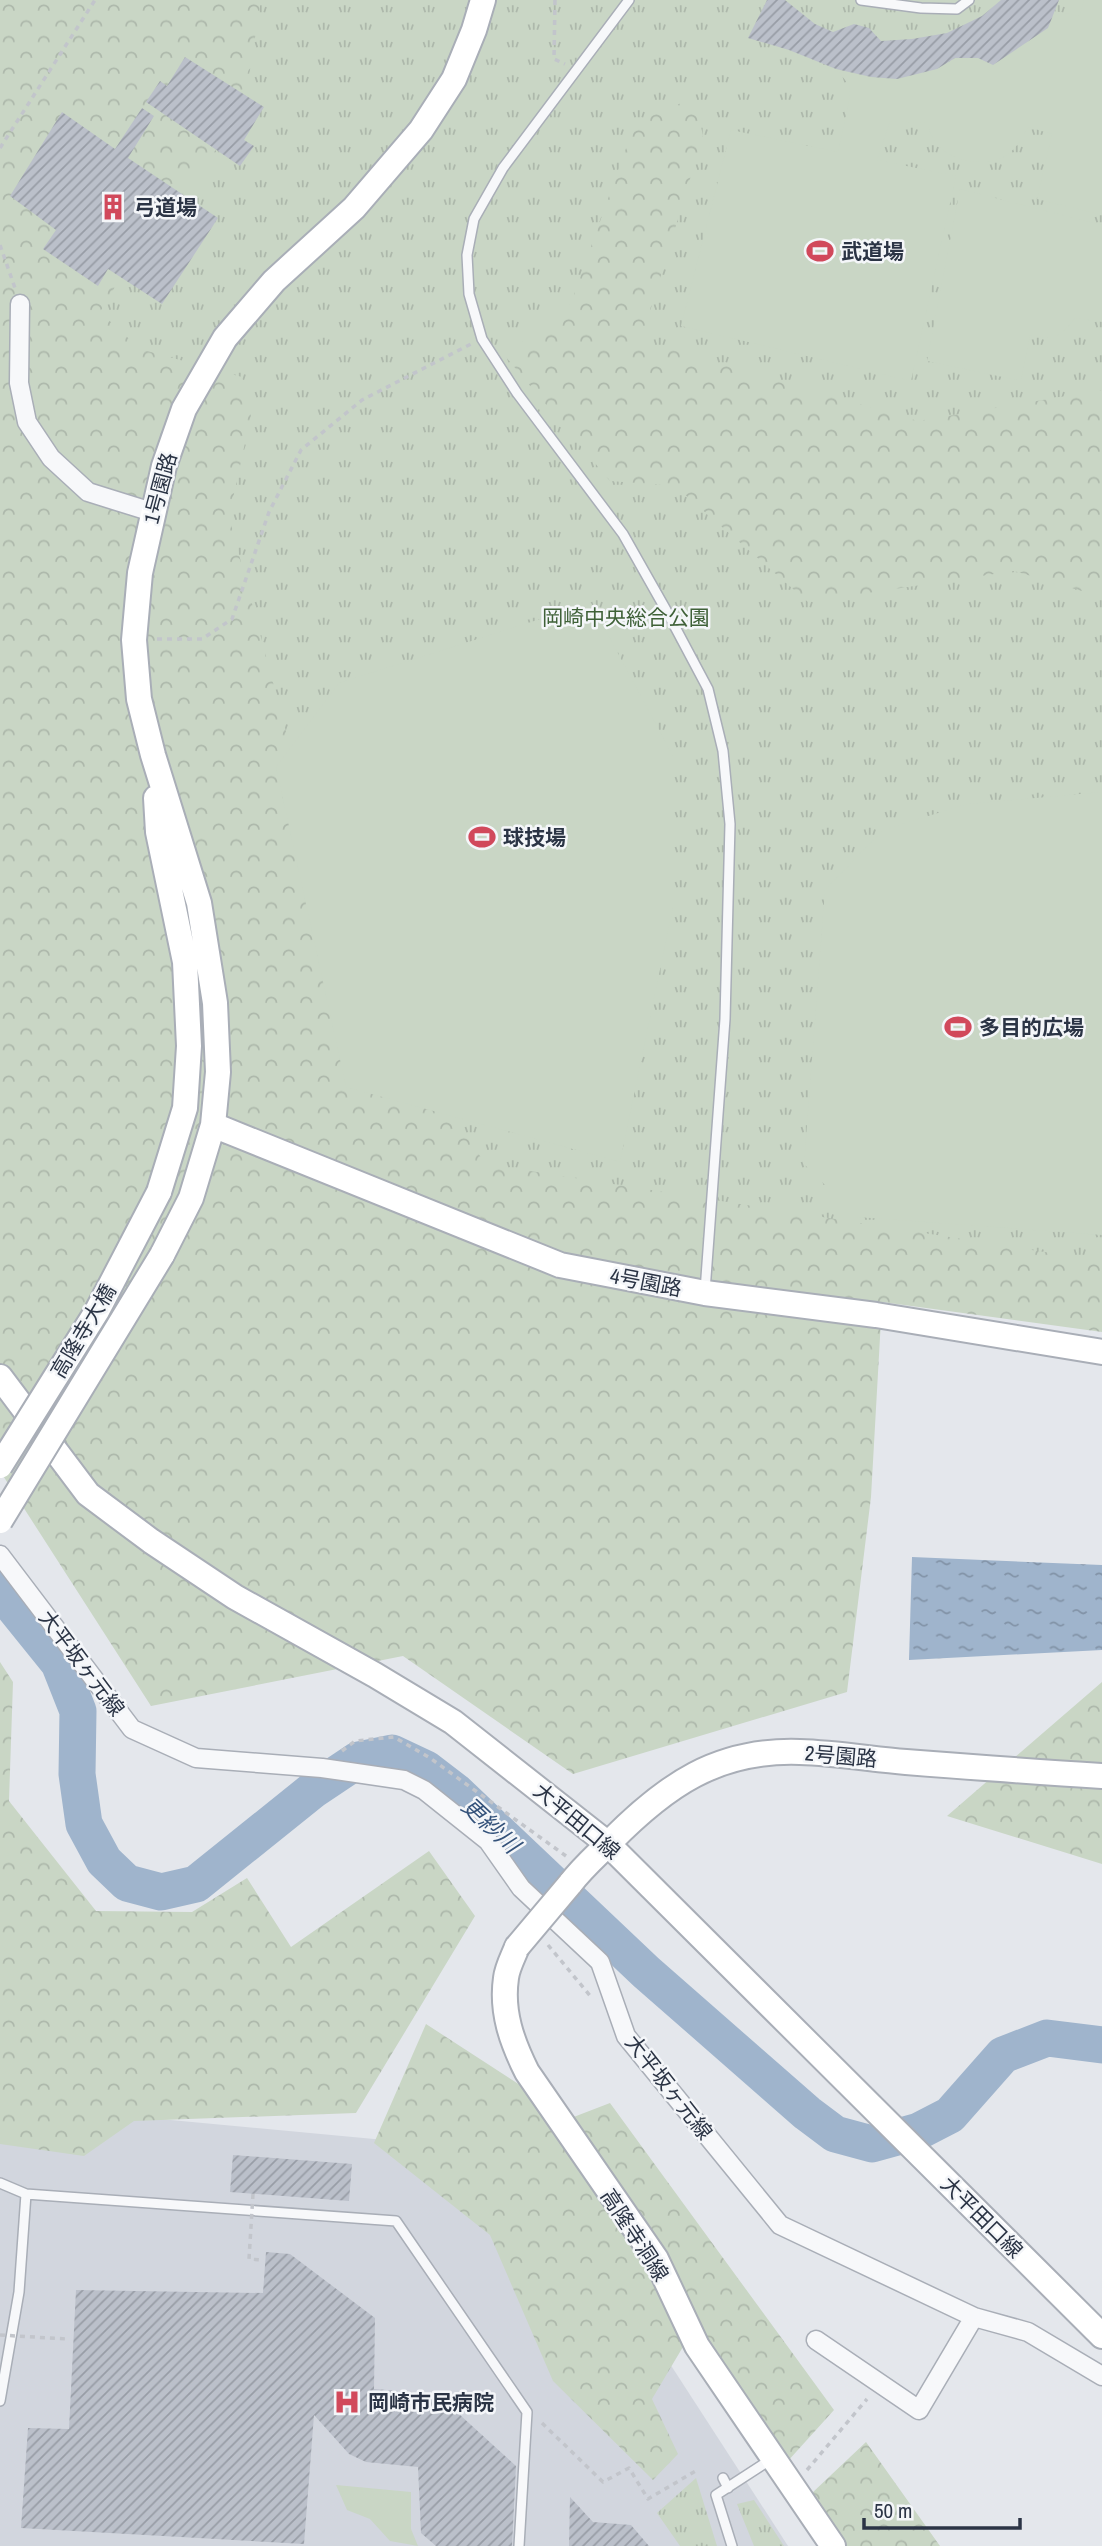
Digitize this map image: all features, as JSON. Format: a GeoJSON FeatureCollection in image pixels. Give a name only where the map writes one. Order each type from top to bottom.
{"type":"FeatureCollection","features":[{"type":"Feature","properties":{"kind":"street","name":"1号園路"},"geometry":{"type":"LineString","coordinates":[[191,1198],[213,1125],[218,1072],[215,1003],[200,903],[153,755],[139,699],[134,640],[141,573],[152,512],[164,466],[184,409],[225,338],[274,281],[354,208],[421,130],[454,79],[483,0]]}},
{"type":"Feature","properties":{"kind":"street"},"geometry":{"type":"LineString","coordinates":[[20,304],[19,383],[27,422],[51,458],[88,492],[152,512]]}},
{"type":"Feature","properties":{"kind":"street","name":"高隆寺大橋"},"geometry":{"type":"LineString","coordinates":[[0,1466],[97,1311],[159,1192],[185,1108],[189,1046],[185,962],[158,832],[153,755]]}},
{"type":"Feature","properties":{"kind":"street","name":"4号園路"},"geometry":{"type":"LineString","coordinates":[[213,1125],[559,1265],[705,1293],[876,1315],[1102,1352]]}},
{"type":"Feature","properties":{"kind":"street","name":"高隆寺大橋"},"geometry":{"type":"LineString","coordinates":[[0,1521],[162,1255],[191,1198]]}},
{"type":"Feature","properties":{"kind":"street","name":"大平田口線"},"geometry":{"type":"LineString","coordinates":[[0,1377],[88,1494],[151,1541],[235,1597],[453,1722],[608,1844],[1102,2336]]}},
{"type":"Feature","properties":{"kind":"street","name":"大平坂ヶ元線"},"geometry":{"type":"LineString","coordinates":[[0,1555],[132,1729],[196,1758],[322,1769],[404,1780],[424,1790],[488,1841],[521,1888],[600,1962],[626,2036],[780,2225],[974,2318],[1028,2332],[1102,2376]]}},
{"type":"Feature","properties":{"kind":"street","name":"2号園路"},"geometry":{"type":"LineString","coordinates":[[516,1947],[576,1875],[636,1815],[670,1787],[700,1770],[755,1755],[798,1751],[905,1762],[1102,1776]]}},
{"type":"Feature","properties":{"kind":"street","name":"高隆寺洞線"},"geometry":{"type":"LineString","coordinates":[[516,1947],[506,1976],[506,2011],[511,2039],[527,2073],[656,2259],[697,2346],[833,2546]]}},
{"type":"Feature","properties":{"kind":"street"},"geometry":{"type":"LineString","coordinates":[[816,2340],[919,2410],[974,2318]]}},
{"type":"Feature","properties":{"kind":"lane"},"geometry":{"type":"LineString","coordinates":[[629,0],[503,168],[474,219],[467,255],[469,294],[482,339],[517,393],[623,534],[708,688],[723,751],[730,824],[725,1019],[705,1293]]}},
{"type":"Feature","properties":{"kind":"lane"},"geometry":{"type":"LineString","coordinates":[[860,0],[921,8],[957,9],[969,0]]}},
{"type":"Feature","properties":{"kind":"lane"},"geometry":{"type":"LineString","coordinates":[[0,2183],[26,2194],[396,2221],[527,2412],[519,2546]]}},
{"type":"Feature","properties":{"kind":"lane"},"geometry":{"type":"LineString","coordinates":[[0,2401],[19,2292],[26,2194]]}},
{"type":"Feature","properties":{"kind":"lane"},"geometry":{"type":"LineString","coordinates":[[732,2546],[716,2496],[772,2459]]}},
{"type":"Feature","properties":{"kind":"lane"},"geometry":{"type":"LineString","coordinates":[[723,2478],[728,2487]]}},
{"type":"Feature","properties":{"kind":"path"},"geometry":{"type":"LineString","coordinates":[[0,148],[95,0]]}},
{"type":"Feature","properties":{"kind":"path"},"geometry":{"type":"LineString","coordinates":[[555,0],[554,59],[578,69]]}},
{"type":"Feature","properties":{"kind":"path"},"geometry":{"type":"LineString","coordinates":[[0,245],[20,304]]}},
{"type":"Feature","properties":{"kind":"path"},"geometry":{"type":"LineString","coordinates":[[134,640],[202,639],[232,619],[269,512],[301,450],[362,400],[482,339]]}},
{"type":"Feature","properties":{"kind":"path"},"geometry":{"type":"LineString","coordinates":[[516,1820],[576,1875]]}},
{"type":"Feature","properties":{"kind":"path"},"geometry":{"type":"LineString","coordinates":[[532,1926],[576,1981]]}},
{"type":"Feature","properties":{"kind":"path"},"geometry":{"type":"LineString","coordinates":[[253,2194],[249,2259],[262,2260]]}},
{"type":"Feature","properties":{"kind":"path"},"geometry":{"type":"LineString","coordinates":[[0,2335],[67,2339]]}},
{"type":"Feature","properties":{"kind":"path"},"geometry":{"type":"LineString","coordinates":[[792,2487],[880,2384]]}},
{"type":"Feature","properties":{"kind":"path"},"geometry":{"type":"LineString","coordinates":[[527,2419],[539,2420],[603,2482],[629,2468],[648,2499],[699,2469]]}},
{"type":"Feature","properties":{"kind":"shaded area","name":"岡崎市民病院"},"geometry":{"type":"Polygon","coordinates":[[[0,2104],[534,2154],[788,2546],[0,2546],[0,2104]]]}},
{"type":"Feature","properties":{"kind":"green space"},"geometry":{"type":"Polygon","coordinates":[[[0,0],[261,0],[246,95],[206,167],[143,240],[100,312],[140,349],[242,377],[251,415],[229,517],[339,931],[485,1164],[1102,1261],[1102,1332],[882,1302],[871,1497],[847,1692],[573,1774],[403,1656],[151,1706],[0,1471],[0,0]]]}},
{"type":"Feature","properties":{"kind":"green space","name":"岡崎中央総合公園"},"geometry":{"type":"Polygon","coordinates":[[[55,0],[1102,0],[1102,1327],[293,1130],[0,89],[55,0]]]}},
{"type":"Feature","properties":{"kind":"green space","name":"武道場"},"geometry":{"type":"Polygon","coordinates":[[[1084,0],[1102,0],[1102,215],[1037,199],[1052,134],[1028,127],[1008,154],[1000,159],[981,162],[960,159],[943,150],[936,143],[926,123],[890,121],[877,160],[956,176],[911,381],[681,326],[731,130],[838,152],[850,86],[836,69],[937,69],[955,58],[978,58],[993,64],[1047,28],[1054,11],[1080,16],[1084,0]]]}},
{"type":"Feature","properties":{"kind":"green space"},"geometry":{"type":"Polygon","coordinates":[[[695,97],[703,136],[641,341],[918,421],[1102,390],[1102,597],[1014,571],[808,602],[675,486],[610,481],[505,356],[571,303],[635,123],[695,97]]]}},
{"type":"Feature","properties":{"kind":"green space"},"geometry":{"type":"Polygon","coordinates":[[[960,189],[1102,225],[1102,322],[1075,318],[1056,336],[1030,335],[1021,381],[927,361],[960,189]]]}},
{"type":"Feature","properties":{"kind":"green space","name":"球技場"},"geometry":{"type":"Polygon","coordinates":[[[591,603],[673,756],[673,907],[620,1162],[346,1087],[276,767],[339,683],[591,603]]]}},
{"type":"Feature","properties":{"kind":"green space","name":"多目的広場"},"geometry":{"type":"Polygon","coordinates":[[[1102,792],[1102,1235],[857,1217],[804,1164],[825,890],[883,830],[967,804],[1102,792]]]}},
{"type":"Feature","properties":{"kind":"green space"},"geometry":{"type":"Polygon","coordinates":[[[0,1662],[13,1682],[9,1801],[96,1911],[192,1912],[247,1878],[291,1947],[429,1851],[475,1916],[356,2113],[134,2121],[84,2156],[0,2144],[0,1662]]]}},
{"type":"Feature","properties":{"kind":"green space"},"geometry":{"type":"Polygon","coordinates":[[[1102,1682],[1102,1864],[947,1816],[1102,1682]]]}},
{"type":"Feature","properties":{"kind":"green space"},"geometry":{"type":"Polygon","coordinates":[[[426,2024],[571,2118],[610,2103],[834,2410],[787,2462],[693,2330],[652,2399],[678,2454],[653,2480],[553,2381],[490,2235],[374,2143],[426,2024]]]}},
{"type":"Feature","properties":{"kind":"green space"},"geometry":{"type":"Polygon","coordinates":[[[866,2442],[940,2546],[846,2546],[812,2493],[866,2442]]]}},
{"type":"Feature","properties":{"kind":"green space"},"geometry":{"type":"Polygon","coordinates":[[[696,2478],[717,2546],[680,2546],[657,2513],[696,2478]]]}},
{"type":"Feature","properties":{"kind":"green space"},"geometry":{"type":"Polygon","coordinates":[[[336,2485],[411,2492],[411,2529],[418,2546],[390,2541],[370,2519],[347,2510],[336,2485]]]}},
{"type":"Feature","properties":{"kind":"green space"},"geometry":{"type":"Polygon","coordinates":[[[754,2500],[784,2546],[754,2546],[737,2504],[754,2500]]]}},
{"type":"Feature","properties":{"kind":"water"},"geometry":{"type":"Polygon","coordinates":[[[912,1557],[1102,1565],[1102,1650],[909,1660],[912,1557]]]}},
{"type":"Feature","properties":{"kind":"building"},"geometry":{"type":"Polygon","coordinates":[[[767,0],[785,0],[815,24],[833,32],[854,24],[869,28],[881,41],[947,33],[982,16],[1001,0],[1059,0],[1048,28],[993,65],[978,58],[955,58],[937,69],[897,79],[871,77],[836,69],[789,50],[748,38],[767,0]]]}},
{"type":"Feature","properties":{"kind":"building"},"geometry":{"type":"Polygon","coordinates":[[[185,57],[264,107],[244,140],[254,146],[240,166],[146,102],[160,81],[167,86],[185,57]]]}},
{"type":"Feature","properties":{"kind":"building","name":"弓道場"},"geometry":{"type":"Polygon","coordinates":[[[142,108],[154,116],[128,158],[218,218],[162,304],[108,269],[98,286],[43,249],[56,230],[10,196],[62,112],[115,149],[142,108]]]}},
{"type":"Feature","properties":{"kind":"building"},"geometry":{"type":"Polygon","coordinates":[[[233,2155],[352,2164],[349,2201],[230,2192],[233,2155]]]}},
{"type":"Feature","properties":{"kind":"building"},"geometry":{"type":"Polygon","coordinates":[[[266,2252],[290,2254],[375,2318],[374,2389],[437,2394],[516,2466],[512,2546],[436,2546],[421,2533],[418,2467],[366,2462],[349,2454],[314,2415],[304,2544],[21,2528],[28,2428],[69,2429],[76,2290],[263,2293],[266,2252]]]}},
{"type":"Feature","properties":{"kind":"building"},"geometry":{"type":"Polygon","coordinates":[[[570,2497],[593,2522],[631,2525],[649,2546],[569,2546],[570,2497]]]}},
{"type":"Feature","properties":{"kind":"waterway","name":"更紗川"},"geometry":{"type":"LineString","coordinates":[[0,1590],[59,1663],[78,1711],[77,1774],[84,1824],[104,1861],[127,1883],[161,1892],[196,1884],[313,1790],[358,1760],[392,1753],[426,1769],[456,1792],[646,1972],[807,2113],[835,2134],[872,2144],[919,2131],[950,2115],[1003,2055],[1047,2038],[1102,2045]]}},
{"type":"Feature","properties":{"kind":"place","name":"弓道場"},"geometry":{"type":"Point","coordinates":[113,207]}},
{"type":"Feature","properties":{"kind":"place","name":"武道場"},"geometry":{"type":"Point","coordinates":[820,251]}},
{"type":"Feature","properties":{"kind":"place","name":"球技場"},"geometry":{"type":"Point","coordinates":[482,837]}},
{"type":"Feature","properties":{"kind":"place","name":"多目的広場"},"geometry":{"type":"Point","coordinates":[958,1027]}},
{"type":"Feature","properties":{"kind":"place","name":"岡崎市民病院"},"geometry":{"type":"Point","coordinates":[347,2402]}}]}
